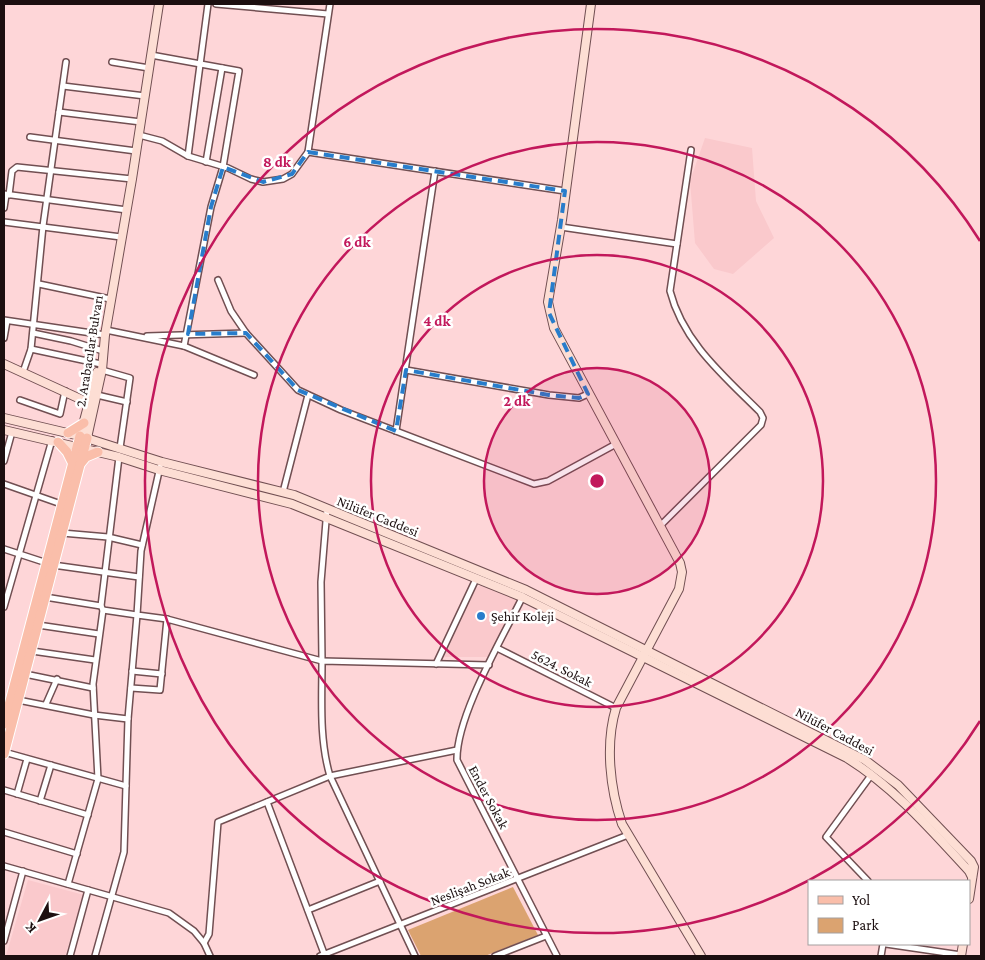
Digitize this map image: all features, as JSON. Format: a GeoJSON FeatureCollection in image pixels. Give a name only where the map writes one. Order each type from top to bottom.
{"type":"FeatureCollection","features":[{"type":"Feature","properties":{"kind":"main road"},"geometry":{"type":"LineString","coordinates":[[68,433],[87,424]]}},
{"type":"Feature","properties":{"kind":"main road"},"geometry":{"type":"LineString","coordinates":[[4,724],[84,437]]}},
{"type":"Feature","properties":{"kind":"main road"},"geometry":{"type":"LineString","coordinates":[[55,441],[77,463]]}},
{"type":"Feature","properties":{"kind":"main road"},"geometry":{"type":"LineString","coordinates":[[4,753],[32,652],[45,598],[50,564],[62,533],[77,463],[98,452]]}},
{"type":"Feature","properties":{"kind":"street","name":"2. Arabacılar Bulvarı"},"geometry":{"type":"LineString","coordinates":[[87,424],[97,395],[102,367],[110,299],[132,180],[159,4]]}},
{"type":"Feature","properties":{"kind":"street"},"geometry":{"type":"LineString","coordinates":[[188,156],[208,4]]}},
{"type":"Feature","properties":{"kind":"street"},"geometry":{"type":"LineString","coordinates":[[216,4],[328,14]]}},
{"type":"Feature","properties":{"kind":"street"},"geometry":{"type":"LineString","coordinates":[[139,135],[162,141],[188,156],[263,182],[283,179],[292,174],[308,152],[330,4]]}},
{"type":"Feature","properties":{"kind":"street"},"geometry":{"type":"LineString","coordinates":[[591,4],[561,226],[548,302],[549,313],[554,328],[588,394],[680,563],[682,580],[616,708],[611,724],[611,760],[614,801],[628,835],[701,956]]}},
{"type":"Feature","properties":{"kind":"street"},"geometry":{"type":"LineString","coordinates":[[151,55],[200,66],[239,71],[223,167],[210,207],[188,334],[184,346]]}},
{"type":"Feature","properties":{"kind":"street"},"geometry":{"type":"LineString","coordinates":[[23,372],[31,349],[39,284],[43,226],[66,62]]}},
{"type":"Feature","properties":{"kind":"street"},"geometry":{"type":"LineString","coordinates":[[112,62],[149,68]]}},
{"type":"Feature","properties":{"kind":"street"},"geometry":{"type":"LineString","coordinates":[[206,162],[222,68]]}},
{"type":"Feature","properties":{"kind":"street"},"geometry":{"type":"LineString","coordinates":[[62,86],[145,96]]}},
{"type":"Feature","properties":{"kind":"street"},"geometry":{"type":"LineString","coordinates":[[59,112],[141,122]]}},
{"type":"Feature","properties":{"kind":"street"},"geometry":{"type":"LineString","coordinates":[[30,137],[54,142],[136,151]]}},
{"type":"Feature","properties":{"kind":"street"},"geometry":{"type":"LineString","coordinates":[[660,526],[762,425],[763,418],[760,412],[698,348],[672,300],[670,291],[691,150]]}},
{"type":"Feature","properties":{"kind":"street"},"geometry":{"type":"LineString","coordinates":[[308,152],[566,191]]}},
{"type":"Feature","properties":{"kind":"street"},"geometry":{"type":"LineString","coordinates":[[4,208],[12,171],[17,167],[50,169],[132,180]]}},
{"type":"Feature","properties":{"kind":"street"},"geometry":{"type":"LineString","coordinates":[[396,431],[434,171]]}},
{"type":"Feature","properties":{"kind":"street"},"geometry":{"type":"LineString","coordinates":[[6,195],[127,210]]}},
{"type":"Feature","properties":{"kind":"street"},"geometry":{"type":"LineString","coordinates":[[4,222],[121,237]]}},
{"type":"Feature","properties":{"kind":"street"},"geometry":{"type":"LineString","coordinates":[[561,226],[677,244]]}},
{"type":"Feature","properties":{"kind":"street"},"geometry":{"type":"LineString","coordinates":[[218,280],[231,311],[246,333],[298,390],[308,395],[534,484],[548,482],[616,444]]}},
{"type":"Feature","properties":{"kind":"street"},"geometry":{"type":"LineString","coordinates":[[39,284],[110,299]]}},
{"type":"Feature","properties":{"kind":"street"},"geometry":{"type":"LineString","coordinates":[[4,338],[5,320],[141,337],[184,346],[254,375]]}},
{"type":"Feature","properties":{"kind":"street"},"geometry":{"type":"LineString","coordinates":[[33,333],[71,340],[103,351]]}},
{"type":"Feature","properties":{"kind":"street"},"geometry":{"type":"LineString","coordinates":[[141,337],[246,333]]}},
{"type":"Feature","properties":{"kind":"street"},"geometry":{"type":"LineString","coordinates":[[31,349],[102,367],[130,378],[120,448]]}},
{"type":"Feature","properties":{"kind":"street"},"geometry":{"type":"LineString","coordinates":[[4,364],[89,402]]}},
{"type":"Feature","properties":{"kind":"street"},"geometry":{"type":"LineString","coordinates":[[84,437],[89,402],[102,367]]}},
{"type":"Feature","properties":{"kind":"street"},"geometry":{"type":"LineString","coordinates":[[406,370],[549,395],[579,398],[588,394]]}},
{"type":"Feature","properties":{"kind":"street"},"geometry":{"type":"LineString","coordinates":[[20,400],[60,414],[65,390]]}},
{"type":"Feature","properties":{"kind":"street"},"geometry":{"type":"LineString","coordinates":[[97,395],[128,402]]}},
{"type":"Feature","properties":{"kind":"street"},"geometry":{"type":"LineString","coordinates":[[283,492],[308,395]]}},
{"type":"Feature","properties":{"kind":"street","name":"Nilüfer Caddesi"},"geometry":{"type":"LineString","coordinates":[[4,418],[84,437],[162,462],[283,492],[524,594],[865,760],[898,785],[971,861],[974,867],[972,877]]}},
{"type":"Feature","properties":{"kind":"street"},"geometry":{"type":"LineString","coordinates":[[87,424],[100,442]]}},
{"type":"Feature","properties":{"kind":"street"},"geometry":{"type":"LineString","coordinates":[[4,430],[119,457],[159,470],[292,504],[476,579],[524,594],[465,719],[456,750],[330,776],[218,822],[209,934],[204,942]]}},
{"type":"Feature","properties":{"kind":"street"},"geometry":{"type":"LineString","coordinates":[[4,461],[12,432]]}},
{"type":"Feature","properties":{"kind":"street"},"geometry":{"type":"LineString","coordinates":[[4,606],[34,495],[55,441]]}},
{"type":"Feature","properties":{"kind":"street"},"geometry":{"type":"LineString","coordinates":[[68,884],[98,779],[93,688],[106,573],[108,537],[119,457]]}},
{"type":"Feature","properties":{"kind":"street"},"geometry":{"type":"LineString","coordinates":[[95,956],[124,852],[128,719],[142,545],[162,462]]}},
{"type":"Feature","properties":{"kind":"street"},"geometry":{"type":"LineString","coordinates":[[4,484],[61,504]]}},
{"type":"Feature","properties":{"kind":"street"},"geometry":{"type":"LineString","coordinates":[[327,509],[321,582],[322,714],[326,762],[330,776],[415,956]]}},
{"type":"Feature","properties":{"kind":"street"},"geometry":{"type":"LineString","coordinates":[[62,533],[108,537],[142,545]]}},
{"type":"Feature","properties":{"kind":"street"},"geometry":{"type":"LineString","coordinates":[[4,549],[50,564],[139,577]]}},
{"type":"Feature","properties":{"kind":"street"},"geometry":{"type":"LineString","coordinates":[[436,664],[476,579]]}},
{"type":"Feature","properties":{"kind":"street"},"geometry":{"type":"LineString","coordinates":[[45,598],[167,619],[322,660],[489,665]]}},
{"type":"Feature","properties":{"kind":"street"},"geometry":{"type":"LineString","coordinates":[[130,688],[160,690],[167,619]]}},
{"type":"Feature","properties":{"kind":"street"},"geometry":{"type":"LineString","coordinates":[[38,625],[99,634]]}},
{"type":"Feature","properties":{"kind":"street","name":"5624. Sokak"},"geometry":{"type":"LineString","coordinates":[[497,648],[616,708]]}},
{"type":"Feature","properties":{"kind":"street"},"geometry":{"type":"LineString","coordinates":[[32,652],[96,660]]}},
{"type":"Feature","properties":{"kind":"street"},"geometry":{"type":"LineString","coordinates":[[645,653],[816,741],[872,774],[909,807],[970,871],[972,877],[970,892]]}},
{"type":"Feature","properties":{"kind":"street"},"geometry":{"type":"LineString","coordinates":[[132,671],[162,674]]}},
{"type":"Feature","properties":{"kind":"street"},"geometry":{"type":"LineString","coordinates":[[25,674],[58,679],[93,688]]}},
{"type":"Feature","properties":{"kind":"street"},"geometry":{"type":"LineString","coordinates":[[46,704],[58,679]]}},
{"type":"Feature","properties":{"kind":"street"},"geometry":{"type":"LineString","coordinates":[[18,700],[94,715],[128,719]]}},
{"type":"Feature","properties":{"kind":"street","name":"Ender Sokak"},"geometry":{"type":"LineString","coordinates":[[456,750],[457,760],[462,772],[557,956]]}},
{"type":"Feature","properties":{"kind":"street"},"geometry":{"type":"LineString","coordinates":[[4,753],[126,786]]}},
{"type":"Feature","properties":{"kind":"street"},"geometry":{"type":"LineString","coordinates":[[17,794],[27,759]]}},
{"type":"Feature","properties":{"kind":"street"},"geometry":{"type":"LineString","coordinates":[[40,801],[51,765]]}},
{"type":"Feature","properties":{"kind":"street"},"geometry":{"type":"LineString","coordinates":[[867,880],[826,836],[872,774]]}},
{"type":"Feature","properties":{"kind":"street"},"geometry":{"type":"LineString","coordinates":[[4,790],[88,816]]}},
{"type":"Feature","properties":{"kind":"street"},"geometry":{"type":"LineString","coordinates":[[267,802],[308,910],[323,956]]}},
{"type":"Feature","properties":{"kind":"street"},"geometry":{"type":"LineString","coordinates":[[4,832],[77,854]]}},
{"type":"Feature","properties":{"kind":"street","name":"Neslişah Sokak"},"geometry":{"type":"LineString","coordinates":[[323,956],[628,835]]}},
{"type":"Feature","properties":{"kind":"street"},"geometry":{"type":"LineString","coordinates":[[4,866],[169,913],[194,931],[204,942],[210,956]]}},
{"type":"Feature","properties":{"kind":"street"},"geometry":{"type":"LineString","coordinates":[[4,941],[23,871]]}},
{"type":"Feature","properties":{"kind":"street"},"geometry":{"type":"LineString","coordinates":[[308,910],[380,881]]}},
{"type":"Feature","properties":{"kind":"street"},"geometry":{"type":"LineString","coordinates":[[70,956],[88,890]]}},
{"type":"Feature","properties":{"kind":"street"},"geometry":{"type":"LineString","coordinates":[[494,956],[546,936]]}},
{"type":"Feature","properties":{"kind":"street"},"geometry":{"type":"LineString","coordinates":[[890,945],[961,956]]}},
{"type":"Feature","properties":{"kind":"highlighted area"},"geometry":{"type":"Polygon","coordinates":[[[308,152],[565,191],[549,313],[588,394],[579,398],[549,395],[406,370],[396,431],[298,390],[246,333],[188,334],[211,207],[223,167],[263,182],[292,174],[308,152]]]}},
{"type":"Feature","properties":{"kind":"shaded area"},"geometry":{"type":"Polygon","coordinates":[[[705,138],[752,148],[756,201],[774,238],[733,274],[714,269],[695,243],[690,181],[705,138]]]}},
{"type":"Feature","properties":{"kind":"shaded area"},"geometry":{"type":"Polygon","coordinates":[[[483,584],[518,599],[489,657],[444,657],[476,588],[483,584]]]}},
{"type":"Feature","properties":{"kind":"shaded area"},"geometry":{"type":"Polygon","coordinates":[[[28,880],[84,895],[65,956],[6,956],[28,880]]]}},
{"type":"Feature","properties":{"kind":"green space"},"geometry":{"type":"Polygon","coordinates":[[[513,887],[538,935],[485,956],[421,956],[408,930],[513,887]]]}},
{"type":"Feature","properties":{"kind":"place","name":"Şehir Koleji"},"geometry":{"type":"Point","coordinates":[481,616]}}]}
